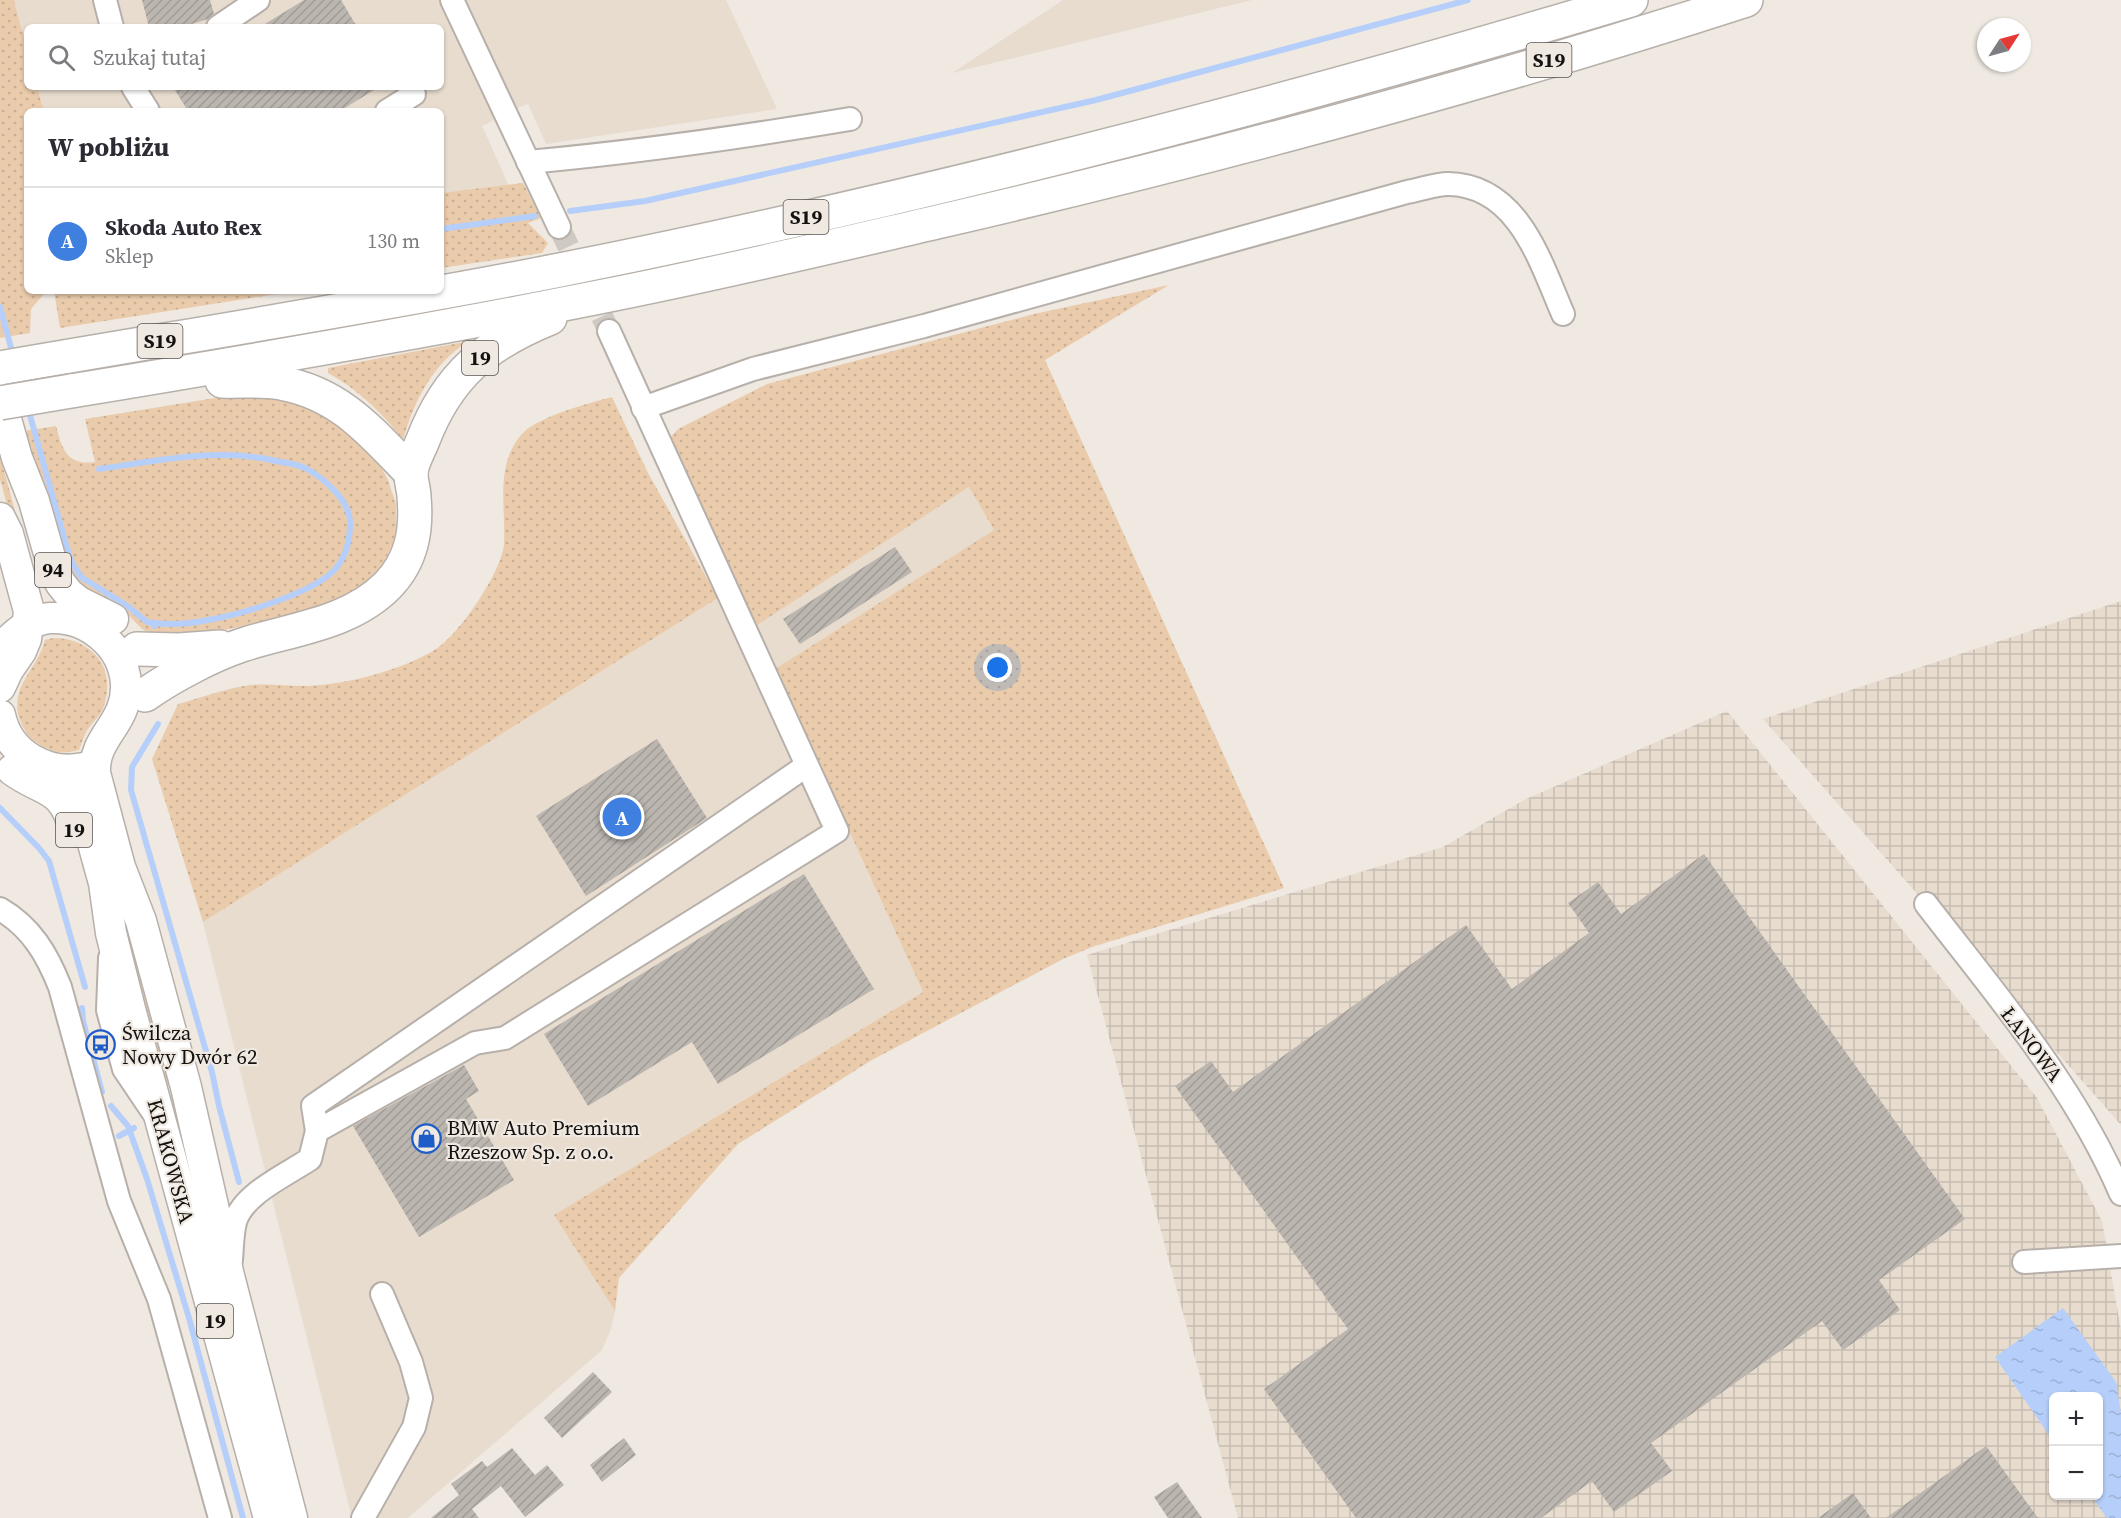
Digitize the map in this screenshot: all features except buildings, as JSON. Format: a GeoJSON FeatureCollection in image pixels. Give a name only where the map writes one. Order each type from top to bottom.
{"type":"FeatureCollection","features":[{"type":"Feature","properties":{"kind":"highway","name":"S19"},"geometry":{"type":"LineString","coordinates":[[444,291],[555,271],[976,179],[1350,82],[1631,0]]}},
{"type":"Feature","properties":{"kind":"highway","name":"S19"},"geometry":{"type":"LineString","coordinates":[[0,403],[301,353],[601,297],[797,255],[1167,167],[1515,70],[1746,0]]}},
{"type":"Feature","properties":{"kind":"highway","name":"S19"},"geometry":{"type":"LineString","coordinates":[[0,368],[255,326],[430,294]]}},
{"type":"Feature","properties":{"kind":"highway","name":"19"},"geometry":{"type":"LineString","coordinates":[[145,695],[165,682],[240,646],[349,612],[387,587],[406,562],[415,531],[415,503],[411,473],[436,408],[451,386],[465,369],[523,329],[601,297]]}},
{"type":"Feature","properties":{"kind":"highway"},"geometry":{"type":"LineString","coordinates":[[136,380],[279,382],[313,392],[350,412],[411,473]]}},
{"type":"Feature","properties":{"kind":"highway"},"geometry":{"type":"LineString","coordinates":[[125,649],[179,650],[240,646]]}},
{"type":"Feature","properties":{"kind":"main road","name":"94"},"geometry":{"type":"LineString","coordinates":[[0,398],[54,571],[61,584],[79,602],[111,617],[120,624],[125,649],[125,701],[121,715],[102,743],[105,756]]}},
{"type":"Feature","properties":{"kind":"main road","name":"94"},"geometry":{"type":"LineString","coordinates":[[17,458],[21,505],[43,586],[52,604],[63,619],[78,622],[125,649],[144,672],[145,695]]}},
{"type":"Feature","properties":{"kind":"main road"},"geometry":{"type":"LineString","coordinates":[[0,518],[8,534],[29,611],[12,638]]}},
{"type":"Feature","properties":{"kind":"main road"},"geometry":{"type":"LineString","coordinates":[[0,556],[13,607],[12,638],[21,651],[0,687]]}},
{"type":"Feature","properties":{"kind":"main road"},"geometry":{"type":"LineString","coordinates":[[12,638],[50,618],[63,619]]}},
{"type":"Feature","properties":{"kind":"main road"},"geometry":{"type":"LineString","coordinates":[[66,770],[82,769],[105,756],[126,740],[136,725],[145,695]]}},
{"type":"Feature","properties":{"kind":"main road","name":"19"},"geometry":{"type":"LineString","coordinates":[[0,715],[4,729],[5,748],[14,771],[57,795],[64,804],[72,820],[90,887],[111,933]]}},
{"type":"Feature","properties":{"kind":"main road","name":"19"},"geometry":{"type":"LineString","coordinates":[[5,748],[20,752],[35,763],[66,770]]}},
{"type":"Feature","properties":{"kind":"main road","name":"KRAKOWSKA"},"geometry":{"type":"LineString","coordinates":[[105,756],[102,800],[120,867],[141,921],[186,1087],[229,1276],[292,1518]]}},
{"type":"Feature","properties":{"kind":"main road","name":"KRAKOWSKA"},"geometry":{"type":"LineString","coordinates":[[66,770],[83,807],[104,883],[111,933],[270,1518]]}},
{"type":"Feature","properties":{"kind":"street"},"geometry":{"type":"LineString","coordinates":[[105,0],[111,24]]}},
{"type":"Feature","properties":{"kind":"street"},"geometry":{"type":"LineString","coordinates":[[222,24],[258,0]]}},
{"type":"Feature","properties":{"kind":"street"},"geometry":{"type":"LineString","coordinates":[[452,0],[559,227]]}},
{"type":"Feature","properties":{"kind":"street"},"geometry":{"type":"LineString","coordinates":[[135,90],[146,108]]}},
{"type":"Feature","properties":{"kind":"street"},"geometry":{"type":"LineString","coordinates":[[392,108],[414,94]]}},
{"type":"Feature","properties":{"kind":"street"},"geometry":{"type":"LineString","coordinates":[[528,162],[618,154],[849,119]]}},
{"type":"Feature","properties":{"kind":"street"},"geometry":{"type":"LineString","coordinates":[[643,408],[753,369],[924,326],[1407,192],[1447,184],[1470,187],[1490,194],[1514,215],[1530,238],[1563,314]]}},
{"type":"Feature","properties":{"kind":"street"},"geometry":{"type":"LineString","coordinates":[[317,1131],[475,1043],[505,1038],[837,831],[609,331]]}},
{"type":"Feature","properties":{"kind":"street"},"geometry":{"type":"LineString","coordinates":[[229,1276],[235,1221],[245,1203],[310,1160],[317,1131],[313,1106],[806,766]]}},
{"type":"Feature","properties":{"kind":"street","name":"ŁANOWA"},"geometry":{"type":"LineString","coordinates":[[1926,904],[2055,1074],[2091,1131],[2121,1194]]}},
{"type":"Feature","properties":{"kind":"street"},"geometry":{"type":"LineString","coordinates":[[0,909],[24,925],[38,942],[52,966],[60,987],[119,1201],[159,1299],[220,1518]]}},
{"type":"Feature","properties":{"kind":"street"},"geometry":{"type":"LineString","coordinates":[[2024,1262],[2121,1256]]}},
{"type":"Feature","properties":{"kind":"street"},"geometry":{"type":"LineString","coordinates":[[363,1518],[414,1427],[421,1398],[411,1362],[382,1294]]}},
{"type":"Feature","properties":{"kind":"shaded area"},"geometry":{"type":"Polygon","coordinates":[[[0,0],[16,0],[14,1],[24,38],[24,90],[38,90],[43,108],[24,108],[24,294],[46,294],[31,309],[30,333],[0,338],[0,0]]]}},
{"type":"Feature","properties":{"kind":"shaded area"},"geometry":{"type":"Polygon","coordinates":[[[441,0],[496,119],[482,126],[509,186],[444,193],[444,108],[43,108],[38,90],[444,90],[444,24],[24,24],[24,38],[14,1],[441,0]]]}},
{"type":"Feature","properties":{"kind":"shaded area"},"geometry":{"type":"Polygon","coordinates":[[[463,0],[726,0],[777,109],[546,144],[528,104],[513,110],[463,0]]]}},
{"type":"Feature","properties":{"kind":"shaded area"},"geometry":{"type":"Polygon","coordinates":[[[1063,0],[1252,0],[952,73],[1063,0]]]}},
{"type":"Feature","properties":{"kind":"shaded area"},"geometry":{"type":"Polygon","coordinates":[[[523,183],[541,218],[528,223],[548,243],[542,253],[444,268],[444,193],[523,183]]]}},
{"type":"Feature","properties":{"kind":"shaded area"},"geometry":{"type":"Polygon","coordinates":[[[1169,285],[1045,360],[1284,888],[1095,946],[1065,958],[872,1060],[738,1144],[619,1278],[615,1311],[554,1215],[923,992],[775,669],[994,530],[969,487],[754,627],[670,438],[678,429],[767,384],[1034,314],[1169,285]]]}},
{"type":"Feature","properties":{"kind":"shaded area"},"geometry":{"type":"Polygon","coordinates":[[[54,294],[277,294],[60,328],[54,294]]]}},
{"type":"Feature","properties":{"kind":"shaded area"},"geometry":{"type":"Polygon","coordinates":[[[469,341],[445,360],[427,384],[413,411],[403,440],[369,403],[328,373],[328,368],[469,341]]]}},
{"type":"Feature","properties":{"kind":"shaded area"},"geometry":{"type":"Polygon","coordinates":[[[246,393],[309,401],[374,454],[388,480],[396,504],[394,542],[383,564],[371,578],[358,588],[333,601],[283,619],[163,641],[142,629],[119,605],[93,595],[68,579],[24,431],[56,426],[67,454],[78,461],[95,462],[85,419],[246,393]]]}},
{"type":"Feature","properties":{"kind":"shaded area"},"geometry":{"type":"Polygon","coordinates":[[[612,397],[648,473],[718,598],[203,922],[152,759],[178,704],[244,686],[312,686],[349,681],[396,668],[436,649],[468,616],[496,570],[504,544],[505,471],[508,457],[515,444],[524,432],[541,421],[612,397]]]}},
{"type":"Feature","properties":{"kind":"shaded area"},"geometry":{"type":"Polygon","coordinates":[[[0,456],[41,606],[35,607],[0,479],[0,456]]]}},
{"type":"Feature","properties":{"kind":"shaded area"},"geometry":{"type":"Polygon","coordinates":[[[969,487],[994,530],[775,669],[923,992],[554,1215],[615,1311],[611,1329],[602,1350],[408,1518],[352,1518],[203,922],[718,598],[736,637],[969,487]]]}},
{"type":"Feature","properties":{"kind":"shaded area"},"geometry":{"type":"Polygon","coordinates":[[[2121,601],[2121,1125],[1763,719],[2121,601]]]}},
{"type":"Feature","properties":{"kind":"shaded area"},"geometry":{"type":"Polygon","coordinates":[[[67,639],[90,649],[104,668],[107,679],[103,710],[87,731],[79,750],[73,752],[51,750],[33,740],[23,727],[17,708],[25,678],[45,640],[67,639]]]}},
{"type":"Feature","properties":{"kind":"shaded area"},"geometry":{"type":"Polygon","coordinates":[[[1727,711],[2037,1098],[2102,1221],[2121,1330],[2121,1518],[1238,1518],[1087,955],[1443,847],[1524,800],[1727,711]]]}},
{"type":"Feature","properties":{"kind":"shaded area"},"geometry":{"type":"Polygon","coordinates":[[[88,778],[170,1083],[168,1085],[165,1082],[83,779],[88,778]]]}},
{"type":"Feature","properties":{"kind":"water"},"geometry":{"type":"Polygon","coordinates":[[[2063,1308],[2116,1382],[2121,1413],[2121,1518],[2107,1518],[2094,1500],[2103,1500],[2103,1392],[2049,1392],[2049,1435],[1995,1357],[2063,1308]]]}},
{"type":"Feature","properties":{"kind":"waterway"},"geometry":{"type":"LineString","coordinates":[[570,211],[645,201],[1096,100],[1468,0]]}},
{"type":"Feature","properties":{"kind":"waterway"},"geometry":{"type":"LineString","coordinates":[[444,229],[535,216]]}},
{"type":"Feature","properties":{"kind":"waterway"},"geometry":{"type":"LineString","coordinates":[[0,307],[13,355]]}},
{"type":"Feature","properties":{"kind":"waterway"},"geometry":{"type":"LineString","coordinates":[[28,408],[71,561],[81,577],[129,607],[147,622],[153,623]]}},
{"type":"Feature","properties":{"kind":"waterway"},"geometry":{"type":"LineString","coordinates":[[99,469],[210,455],[254,457],[288,463],[307,469],[329,485],[342,500],[349,516],[349,535],[343,557],[337,567],[313,585],[277,601],[239,613],[194,622],[153,623],[154,626]]}},
{"type":"Feature","properties":{"kind":"waterway"},"geometry":{"type":"LineString","coordinates":[[158,724],[132,767],[131,790],[212,1072],[239,1182]]}},
{"type":"Feature","properties":{"kind":"waterway"},"geometry":{"type":"LineString","coordinates":[[0,808],[49,861],[85,987]]}},
{"type":"Feature","properties":{"kind":"waterway"},"geometry":{"type":"LineString","coordinates":[[82,1008],[83,1021],[102,1092]]}},
{"type":"Feature","properties":{"kind":"waterway"},"geometry":{"type":"LineString","coordinates":[[111,1106],[128,1126],[147,1179],[189,1318],[243,1518]]}},
{"type":"Feature","properties":{"kind":"waterway"},"geometry":{"type":"LineString","coordinates":[[119,1136],[134,1128]]}},
{"type":"Feature","properties":{"kind":"tunnel"},"geometry":{"type":"LineString","coordinates":[[559,227],[609,331]]}},
{"type":"Feature","properties":{"kind":"place","name":"Skoda Auto Rex"},"geometry":{"type":"Point","coordinates":[622,817]}},
{"type":"Feature","properties":{"kind":"place","name":"Świlcza Nowy Dwór 62"},"geometry":{"type":"Point","coordinates":[101,1044]}},
{"type":"Feature","properties":{"kind":"place","name":"BMW Auto Premium Rzeszow Sp. z o.o."},"geometry":{"type":"Point","coordinates":[426,1139]}}]}
